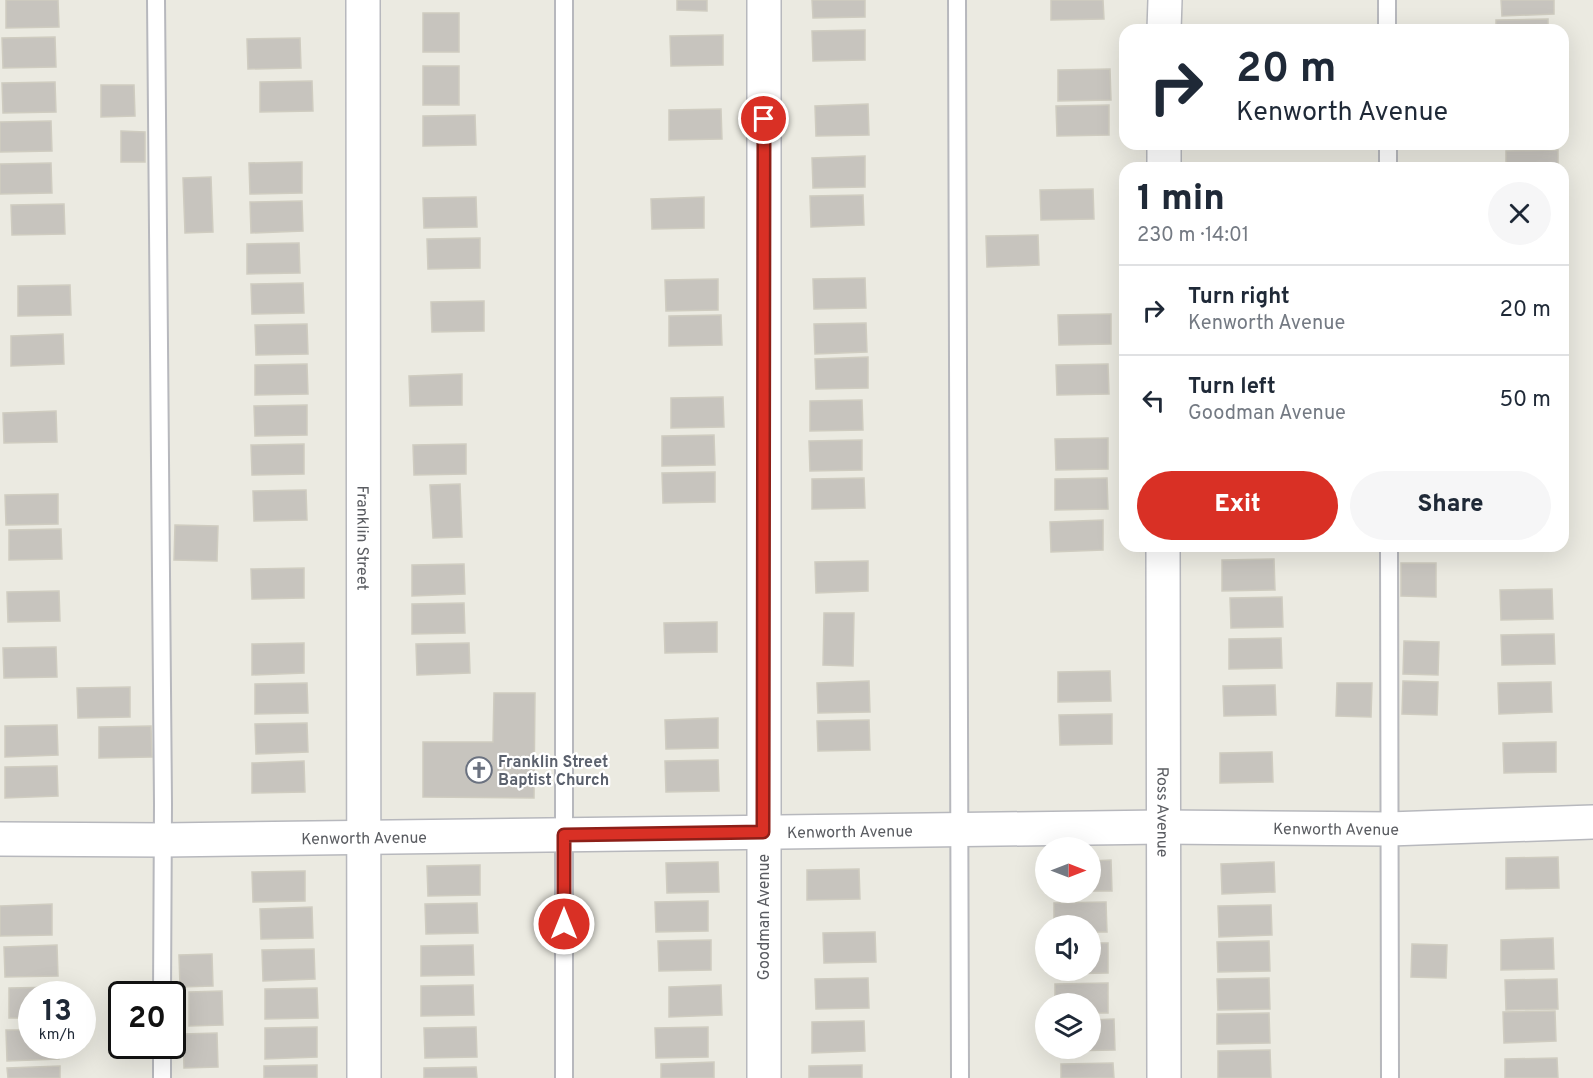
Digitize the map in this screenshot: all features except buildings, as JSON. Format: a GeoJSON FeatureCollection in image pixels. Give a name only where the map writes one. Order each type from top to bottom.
{"type":"FeatureCollection","features":[{"type":"Feature","properties":{"kind":"street","name":"Franklin Street"},"geometry":{"type":"LineString","coordinates":[[363,0],[364,1078]]}},
{"type":"Feature","properties":{"kind":"street","name":"Goodman Avenue"},"geometry":{"type":"LineString","coordinates":[[764,0],[764,1078]]}},
{"type":"Feature","properties":{"kind":"street"},"geometry":{"type":"LineString","coordinates":[[1164,24],[1165,0]]}},
{"type":"Feature","properties":{"kind":"street","name":"Ross Avenue"},"geometry":{"type":"LineString","coordinates":[[1163,552],[1164,1078]]}},
{"type":"Feature","properties":{"kind":"street","name":"Kenworth Avenue"},"geometry":{"type":"LineString","coordinates":[[0,839],[363,838],[1162,827],[1389,829],[1593,822]]}},
{"type":"Feature","properties":{"kind":"lane"},"geometry":{"type":"LineString","coordinates":[[156,0],[164,840],[162,981]]}},
{"type":"Feature","properties":{"kind":"lane"},"geometry":{"type":"LineString","coordinates":[[564,0],[564,1078]]}},
{"type":"Feature","properties":{"kind":"lane"},"geometry":{"type":"LineString","coordinates":[[957,0],[960,1078]]}},
{"type":"Feature","properties":{"kind":"lane"},"geometry":{"type":"LineString","coordinates":[[1387,0],[1388,24]]}},
{"type":"Feature","properties":{"kind":"lane"},"geometry":{"type":"LineString","coordinates":[[1389,552],[1390,1078]]}},
{"type":"Feature","properties":{"kind":"lane"},"geometry":{"type":"LineString","coordinates":[[162,1059],[162,1078]]}},
{"type":"Feature","properties":{"kind":"place","name":"Franklin Street Baptist Church"},"geometry":{"type":"Point","coordinates":[479,770]}},
{"type":"Feature","properties":{"kind":"route"},"geometry":{"type":"LineString","coordinates":[[564,924],[564,835],[763,832],[764,119]]}}]}
